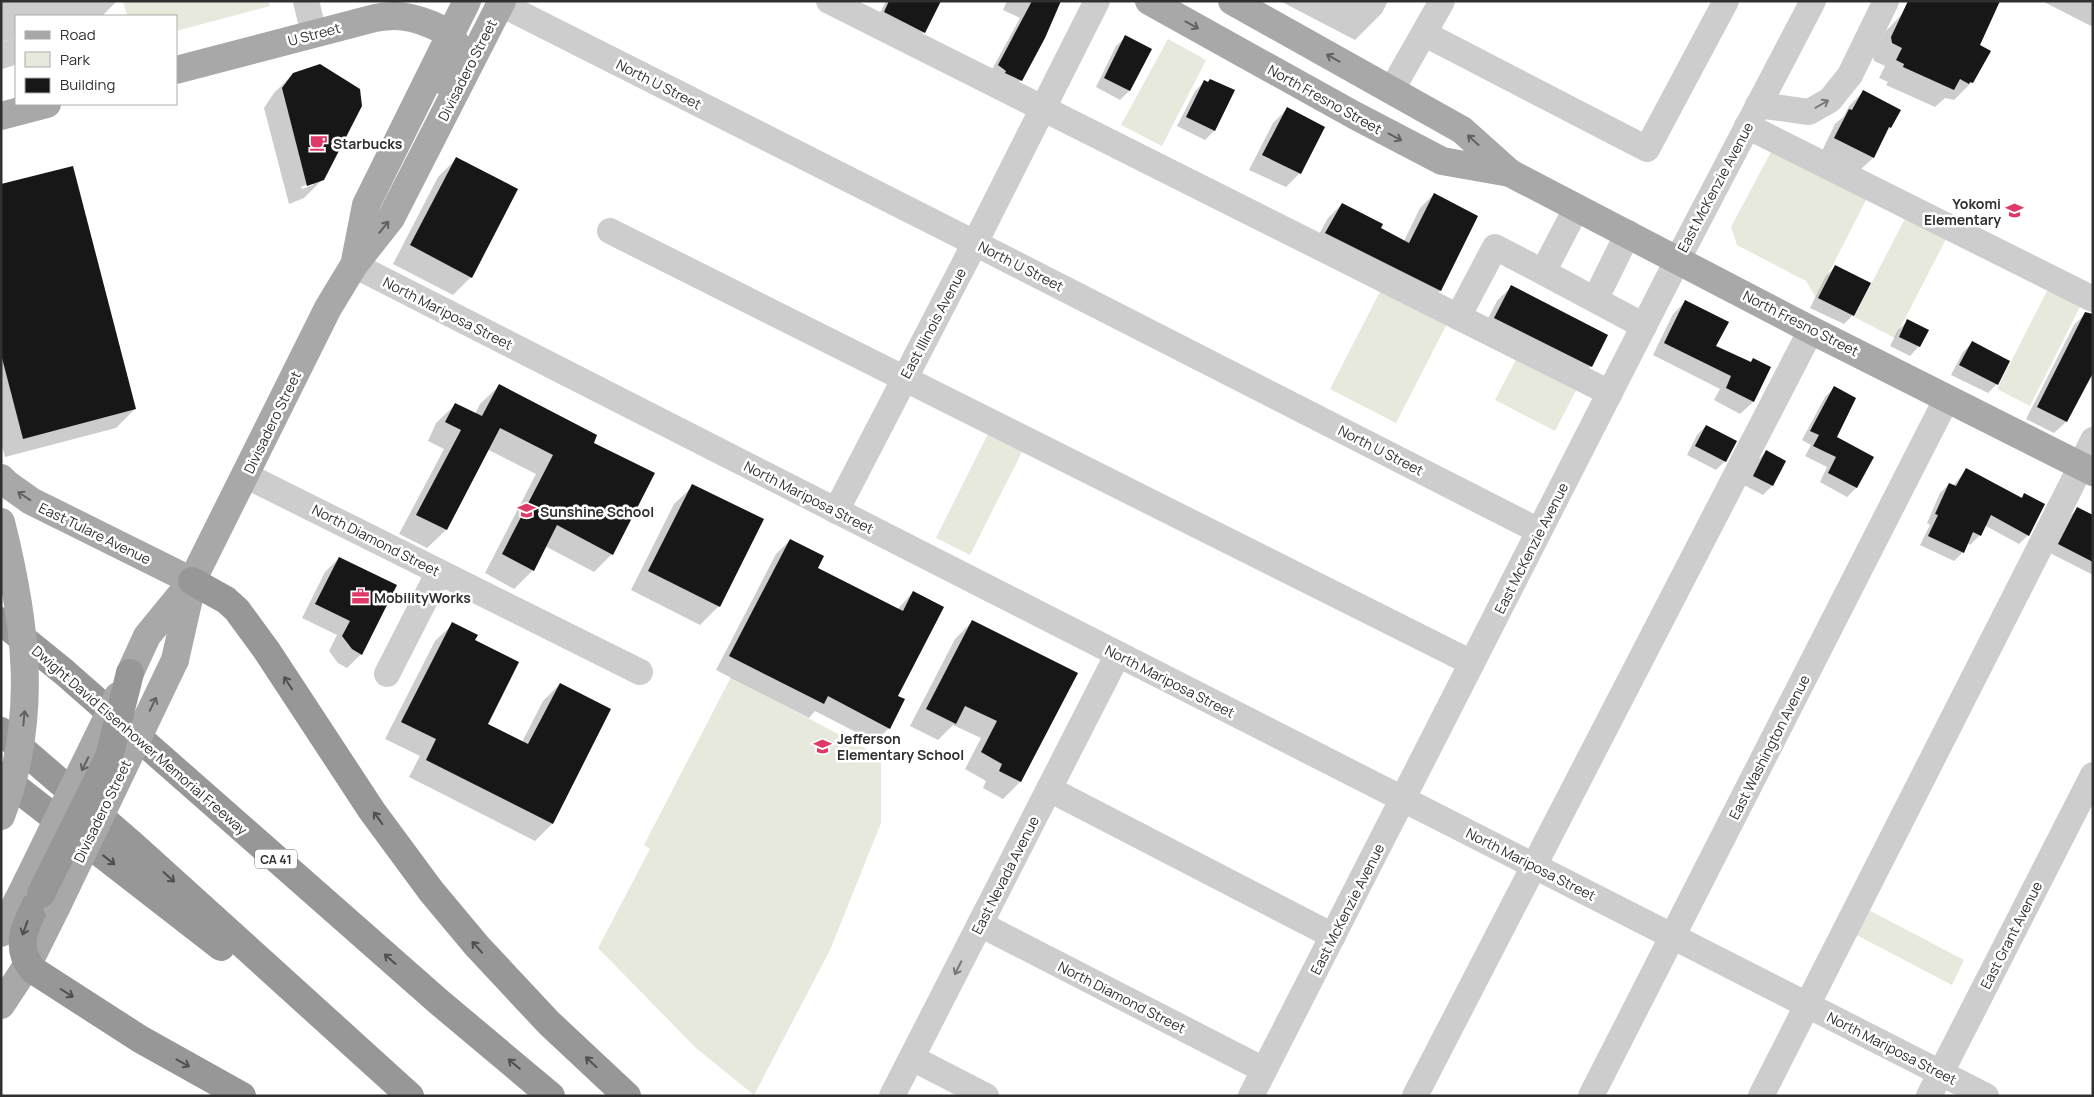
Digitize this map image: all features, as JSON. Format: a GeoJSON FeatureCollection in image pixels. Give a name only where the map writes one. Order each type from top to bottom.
{"type":"FeatureCollection","features":[{"type":"Feature","properties":{"kind":"highway"},"geometry":{"type":"LineString","coordinates":[[192,581],[226,600],[237,610],[267,651],[372,811],[431,891],[477,946],[549,1023],[627,1096]]}},
{"type":"Feature","properties":{"kind":"highway","name":"Dwight David Eisenhower Memorial Freeway"},"geometry":{"type":"LineString","coordinates":[[1,621],[64,672],[439,1002],[551,1096]]}},
{"type":"Feature","properties":{"kind":"highway"},"geometry":{"type":"LineString","coordinates":[[130,672],[109,757],[24,929],[21,945],[28,964],[39,975],[140,1040],[242,1096]]}},
{"type":"Feature","properties":{"kind":"highway"},"geometry":{"type":"LineString","coordinates":[[1,731],[134,844],[378,1069]]}},
{"type":"Feature","properties":{"kind":"highway"},"geometry":{"type":"LineString","coordinates":[[1,776],[378,1069],[410,1096]]}},
{"type":"Feature","properties":{"kind":"main road","name":"Divisadero Street"},"geometry":{"type":"LineString","coordinates":[[354,265],[366,205],[467,1]]}},
{"type":"Feature","properties":{"kind":"main road","name":"North Fresno Street"},"geometry":{"type":"LineString","coordinates":[[1149,1],[1354,115],[1442,161],[1510,173]]}},
{"type":"Feature","properties":{"kind":"main road","name":"North Fresno Street"},"geometry":{"type":"LineString","coordinates":[[1232,1],[1462,130],[1510,173],[1811,330],[2086,469]]}},
{"type":"Feature","properties":{"kind":"main road","name":"Divisadero Street"},"geometry":{"type":"LineString","coordinates":[[130,672],[147,636],[192,581],[328,308],[354,265],[391,218],[500,2]]}},
{"type":"Feature","properties":{"kind":"main road","name":"U Street"},"geometry":{"type":"LineString","coordinates":[[178,69],[375,18],[394,16],[412,18],[450,35]]}},
{"type":"Feature","properties":{"kind":"main road"},"geometry":{"type":"LineString","coordinates":[[407,185],[422,123],[456,57],[457,49],[450,35]]}},
{"type":"Feature","properties":{"kind":"main road"},"geometry":{"type":"LineString","coordinates":[[1,116],[43,105]]}},
{"type":"Feature","properties":{"kind":"main road","name":"East Tulare Avenue"},"geometry":{"type":"LineString","coordinates":[[1,478],[31,501],[192,581]]}},
{"type":"Feature","properties":{"kind":"main road"},"geometry":{"type":"LineString","coordinates":[[1,522],[15,577],[25,658],[26,696],[17,766],[1,816]]}},
{"type":"Feature","properties":{"kind":"main road","name":"Divisadero Street"},"geometry":{"type":"LineString","coordinates":[[1,933],[42,894],[175,660],[192,581]]}},
{"type":"Feature","properties":{"kind":"main road"},"geometry":{"type":"LineString","coordinates":[[1,1005],[28,964]]}},
{"type":"Feature","properties":{"kind":"street"},"geometry":{"type":"LineString","coordinates":[[306,1],[314,34]]}},
{"type":"Feature","properties":{"kind":"street"},"geometry":{"type":"LineString","coordinates":[[829,1],[1610,392]]}},
{"type":"Feature","properties":{"kind":"street","name":"East Illinois Avenue"},"geometry":{"type":"LineString","coordinates":[[836,511],[975,243],[1097,1]]}},
{"type":"Feature","properties":{"kind":"street"},"geometry":{"type":"LineString","coordinates":[[1391,90],[1429,14],[1647,149],[1726,1]]}},
{"type":"Feature","properties":{"kind":"street","name":"East McKenzie Avenue"},"geometry":{"type":"LineString","coordinates":[[1251,1096],[1678,259],[1812,1]]}},
{"type":"Feature","properties":{"kind":"street"},"geometry":{"type":"LineString","coordinates":[[1753,116],[1809,112],[1830,100],[1850,75],[1886,1]]}},
{"type":"Feature","properties":{"kind":"street","name":"North U Street"},"geometry":{"type":"LineString","coordinates":[[500,2],[1539,531]]}},
{"type":"Feature","properties":{"kind":"street"},"geometry":{"type":"LineString","coordinates":[[1,56],[15,50]]}},
{"type":"Feature","properties":{"kind":"street"},"geometry":{"type":"LineString","coordinates":[[1753,116],[2093,299]]}},
{"type":"Feature","properties":{"kind":"street"},"geometry":{"type":"LineString","coordinates":[[1543,272],[1577,207]]}},
{"type":"Feature","properties":{"kind":"street"},"geometry":{"type":"LineString","coordinates":[[610,230],[1472,663]]}},
{"type":"Feature","properties":{"kind":"street"},"geometry":{"type":"LineString","coordinates":[[1596,298],[1628,233]]}},
{"type":"Feature","properties":{"kind":"street"},"geometry":{"type":"LineString","coordinates":[[1458,317],[1495,247],[1596,298],[1606,306],[1644,326]]}},
{"type":"Feature","properties":{"kind":"street","name":"North Mariposa Street"},"geometry":{"type":"LineString","coordinates":[[354,265],[1986,1096]]}},
{"type":"Feature","properties":{"kind":"street"},"geometry":{"type":"LineString","coordinates":[[1415,1096],[1811,330]]}},
{"type":"Feature","properties":{"kind":"street","name":"East Washington Avenue"},"geometry":{"type":"LineString","coordinates":[[1591,1096],[1947,398]]}},
{"type":"Feature","properties":{"kind":"street"},"geometry":{"type":"LineString","coordinates":[[1761,1096],[2086,469],[2093,440]]}},
{"type":"Feature","properties":{"kind":"street","name":"North Diamond Street"},"geometry":{"type":"LineString","coordinates":[[246,475],[640,672]]}},
{"type":"Feature","properties":{"kind":"street"},"geometry":{"type":"LineString","coordinates":[[387,674],[439,572]]}},
{"type":"Feature","properties":{"kind":"street","name":"East Nevada Avenue"},"geometry":{"type":"LineString","coordinates":[[892,1096],[1118,654]]}},
{"type":"Feature","properties":{"kind":"street","name":"East Grant Avenue"},"geometry":{"type":"LineString","coordinates":[[1928,1096],[2093,775]]}},
{"type":"Feature","properties":{"kind":"street"},"geometry":{"type":"LineString","coordinates":[[1049,789],[1333,936]]}},
{"type":"Feature","properties":{"kind":"street","name":"North Diamond Street"},"geometry":{"type":"LineString","coordinates":[[980,924],[1264,1070]]}},
{"type":"Feature","properties":{"kind":"street"},"geometry":{"type":"LineString","coordinates":[[912,1058],[986,1096]]}},
{"type":"Feature","properties":{"kind":"green space"},"geometry":{"type":"Polygon","coordinates":[[[123,1],[268,1],[270,6],[178,30],[178,15],[127,15],[123,1]]]}},
{"type":"Feature","properties":{"kind":"green space"},"geometry":{"type":"Polygon","coordinates":[[[1168,39],[1206,60],[1162,146],[1121,125],[1168,39]]]}},
{"type":"Feature","properties":{"kind":"green space"},"geometry":{"type":"Polygon","coordinates":[[[1772,150],[1867,198],[1816,298],[1806,281],[1737,245],[1731,227],[1772,150]]]}},
{"type":"Feature","properties":{"kind":"green space"},"geometry":{"type":"Polygon","coordinates":[[[1906,217],[1947,237],[1895,338],[1854,317],[1906,217]]]}},
{"type":"Feature","properties":{"kind":"green space"},"geometry":{"type":"Polygon","coordinates":[[[1387,278],[1453,312],[1396,423],[1330,389],[1387,278]]]}},
{"type":"Feature","properties":{"kind":"green space"},"geometry":{"type":"Polygon","coordinates":[[[2048,289],[2081,305],[2030,406],[1997,389],[2048,289]]]}},
{"type":"Feature","properties":{"kind":"green space"},"geometry":{"type":"Polygon","coordinates":[[[1522,348],[1582,379],[1555,431],[1495,400],[1522,348]]]}},
{"type":"Feature","properties":{"kind":"green space"},"geometry":{"type":"Polygon","coordinates":[[[992,426],[1026,444],[970,555],[936,538],[992,426]]]}},
{"type":"Feature","properties":{"kind":"green space"},"geometry":{"type":"Polygon","coordinates":[[[731,677],[881,757],[881,823],[830,950],[754,1095],[696,1048],[598,948],[650,849],[644,845],[731,677]]]}},
{"type":"Feature","properties":{"kind":"green space"},"geometry":{"type":"Polygon","coordinates":[[[1861,906],[1964,960],[1952,985],[1849,931],[1861,906]]]}},
{"type":"Feature","properties":{"kind":"building"},"geometry":{"type":"Polygon","coordinates":[[[889,1],[941,1],[925,33],[884,12],[889,1]]]}},
{"type":"Feature","properties":{"kind":"building"},"geometry":{"type":"Polygon","coordinates":[[[1032,1],[1061,1],[1045,38],[1022,81],[1005,73],[1006,71],[998,65],[1032,1]]]}},
{"type":"Feature","properties":{"kind":"building"},"geometry":{"type":"Polygon","coordinates":[[[1908,1],[2000,1],[1980,45],[1991,51],[1973,83],[1970,82],[1969,84],[1960,79],[1954,90],[1903,67],[1904,64],[1896,60],[1902,48],[1892,43],[1891,37],[1908,1]]]}},
{"type":"Feature","properties":{"kind":"building"},"geometry":{"type":"Polygon","coordinates":[[[1125,35],[1152,49],[1130,91],[1104,78],[1125,35]]]}},
{"type":"Feature","properties":{"kind":"building","name":"Starbucks"},"geometry":{"type":"Polygon","coordinates":[[[320,64],[360,89],[362,106],[324,180],[307,186],[282,88],[293,73],[320,64]]]}},
{"type":"Feature","properties":{"kind":"building"},"geometry":{"type":"Polygon","coordinates":[[[1210,79],[1235,90],[1215,131],[1186,117],[1204,80],[1208,82],[1210,79]]]}},
{"type":"Feature","properties":{"kind":"building"},"geometry":{"type":"Polygon","coordinates":[[[1863,90],[1901,110],[1891,128],[1889,127],[1874,158],[1834,138],[1849,109],[1852,110],[1863,90]]]}},
{"type":"Feature","properties":{"kind":"building"},"geometry":{"type":"Polygon","coordinates":[[[1287,107],[1325,127],[1301,174],[1262,155],[1287,107]]]}},
{"type":"Feature","properties":{"kind":"building"},"geometry":{"type":"Polygon","coordinates":[[[456,157],[518,189],[472,278],[410,245],[456,157]]]}},
{"type":"Feature","properties":{"kind":"building"},"geometry":{"type":"Polygon","coordinates":[[[73,166],[136,409],[23,439],[1,354],[1,184],[73,166]]]}},
{"type":"Feature","properties":{"kind":"building"},"geometry":{"type":"Polygon","coordinates":[[[1434,193],[1478,216],[1441,291],[1325,233],[1342,203],[1383,224],[1381,228],[1409,243],[1434,193]]]}},
{"type":"Feature","properties":{"kind":"building"},"geometry":{"type":"Polygon","coordinates":[[[1835,265],[1871,283],[1854,316],[1818,298],[1835,265]]]}},
{"type":"Feature","properties":{"kind":"building"},"geometry":{"type":"Polygon","coordinates":[[[1511,285],[1608,335],[1592,367],[1494,318],[1511,285]]]}},
{"type":"Feature","properties":{"kind":"building"},"geometry":{"type":"Polygon","coordinates":[[[1685,300],[1729,322],[1716,346],[1751,362],[1753,358],[1771,367],[1754,402],[1726,388],[1731,376],[1664,343],[1685,300]]]}},
{"type":"Feature","properties":{"kind":"building"},"geometry":{"type":"Polygon","coordinates":[[[2085,312],[2093,314],[2093,373],[2067,422],[2037,407],[2085,312]]]}},
{"type":"Feature","properties":{"kind":"building"},"geometry":{"type":"Polygon","coordinates":[[[1907,319],[1929,330],[1920,347],[1899,337],[1907,319]]]}},
{"type":"Feature","properties":{"kind":"building"},"geometry":{"type":"Polygon","coordinates":[[[1972,341],[2010,361],[1998,385],[1959,365],[1972,341]]]}},
{"type":"Feature","properties":{"kind":"building"},"geometry":{"type":"Polygon","coordinates":[[[499,384],[597,435],[594,443],[655,473],[613,555],[557,525],[534,571],[502,554],[553,455],[500,428],[447,530],[416,515],[461,430],[445,422],[455,403],[482,416],[499,384]]]}},
{"type":"Feature","properties":{"kind":"building"},"geometry":{"type":"Polygon","coordinates":[[[1834,386],[1856,398],[1837,437],[1874,457],[1857,488],[1828,473],[1836,457],[1813,446],[1819,435],[1810,431],[1834,386]]]}},
{"type":"Feature","properties":{"kind":"building"},"geometry":{"type":"Polygon","coordinates":[[[1706,425],[1737,441],[1726,462],[1695,446],[1706,425]]]}},
{"type":"Feature","properties":{"kind":"building"},"geometry":{"type":"Polygon","coordinates":[[[1766,450],[1786,461],[1773,486],[1753,476],[1766,450]]]}},
{"type":"Feature","properties":{"kind":"building"},"geometry":{"type":"Polygon","coordinates":[[[1966,468],[2022,498],[2024,493],[2045,504],[2029,536],[1991,515],[1981,536],[1973,532],[1964,553],[1928,536],[1938,515],[1935,514],[1949,483],[1956,486],[1966,468]]]}},
{"type":"Feature","properties":{"kind":"building"},"geometry":{"type":"Polygon","coordinates":[[[692,484],[764,519],[720,607],[648,571],[692,484]]]}},
{"type":"Feature","properties":{"kind":"building"},"geometry":{"type":"Polygon","coordinates":[[[2077,507],[2093,515],[2093,562],[2058,544],[2077,507]]]}},
{"type":"Feature","properties":{"kind":"building"},"geometry":{"type":"Polygon","coordinates":[[[790,539],[824,556],[818,568],[903,611],[913,591],[944,607],[898,696],[905,699],[890,729],[828,696],[824,704],[729,656],[790,539]]]}},
{"type":"Feature","properties":{"kind":"building"},"geometry":{"type":"Polygon","coordinates":[[[339,557],[397,585],[362,655],[352,649],[342,636],[350,621],[315,604],[339,557]]]}},
{"type":"Feature","properties":{"kind":"building"},"geometry":{"type":"Polygon","coordinates":[[[972,620],[1078,673],[1021,782],[999,771],[1002,764],[981,752],[997,721],[965,706],[956,724],[926,709],[972,620]]]}},
{"type":"Feature","properties":{"kind":"building"},"geometry":{"type":"Polygon","coordinates":[[[452,622],[478,635],[475,640],[519,662],[488,724],[528,744],[560,683],[611,709],[553,824],[426,760],[436,739],[401,722],[452,622]]]}},
{"type":"Feature","properties":{"kind":"place","name":"Starbucks"},"geometry":{"type":"Point","coordinates":[319,143]}},
{"type":"Feature","properties":{"kind":"place","name":"Yokomi Elementary"},"geometry":{"type":"Point","coordinates":[2015,211]}},
{"type":"Feature","properties":{"kind":"place","name":"Sunshine School"},"geometry":{"type":"Point","coordinates":[526,511]}},
{"type":"Feature","properties":{"kind":"place","name":"MobilityWorks"},"geometry":{"type":"Point","coordinates":[360,597]}},
{"type":"Feature","properties":{"kind":"place","name":"Jefferson Elementary School"},"geometry":{"type":"Point","coordinates":[823,746]}}]}
